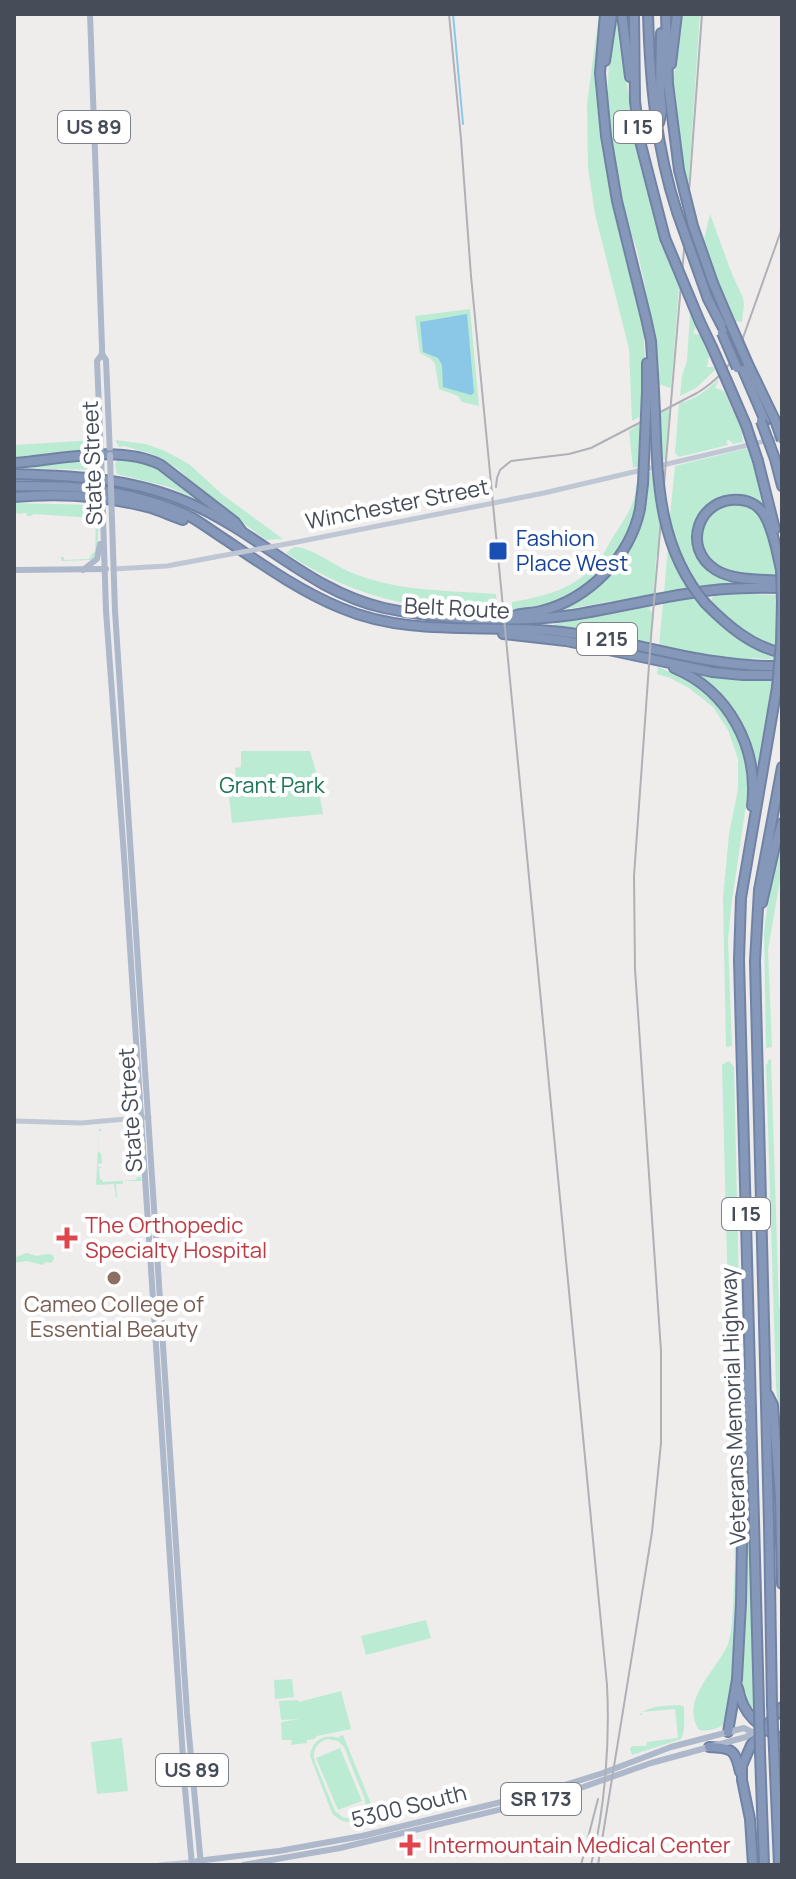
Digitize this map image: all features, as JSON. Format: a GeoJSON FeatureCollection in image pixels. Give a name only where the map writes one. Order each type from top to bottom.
{"type":"FeatureCollection","features":[{"type":"Feature","properties":{"kind":"highway"},"geometry":{"type":"LineString","coordinates":[[605,14],[600,73],[603,107],[611,169],[646,318],[661,505],[668,536],[691,587],[706,604],[741,636],[782,653]]}},
{"type":"Feature","properties":{"kind":"highway"},"geometry":{"type":"LineString","coordinates":[[603,107],[612,14]]}},
{"type":"Feature","properties":{"kind":"highway"},"geometry":{"type":"LineString","coordinates":[[622,14],[640,141]]}},
{"type":"Feature","properties":{"kind":"highway","name":"Veterans Memorial Highway"},"geometry":{"type":"LineString","coordinates":[[634,14],[635,101],[640,141],[665,238],[746,425],[758,461],[781,570],[781,643],[777,687],[741,898],[739,960],[764,1865]]}},
{"type":"Feature","properties":{"kind":"highway","name":"I 15"},"geometry":{"type":"LineString","coordinates":[[648,14],[650,70],[657,127],[677,212],[737,368],[767,421],[782,486]]}},
{"type":"Feature","properties":{"kind":"highway"},"geometry":{"type":"LineString","coordinates":[[657,127],[662,112],[660,52],[664,14]]}},
{"type":"Feature","properties":{"kind":"highway"},"geometry":{"type":"LineString","coordinates":[[664,14],[670,105],[679,170],[693,226],[713,283],[748,364],[767,421]]}},
{"type":"Feature","properties":{"kind":"highway"},"geometry":{"type":"LineString","coordinates":[[670,105],[677,14]]}},
{"type":"Feature","properties":{"kind":"highway"},"geometry":{"type":"LineString","coordinates":[[708,299],[767,421],[782,438]]}},
{"type":"Feature","properties":{"kind":"highway"},"geometry":{"type":"LineString","coordinates":[[460,617],[542,611],[580,594],[598,581],[623,551],[640,510],[651,391]]}},
{"type":"Feature","properties":{"kind":"highway"},"geometry":{"type":"LineString","coordinates":[[14,463],[105,455],[150,459],[235,522],[243,534]]}},
{"type":"Feature","properties":{"kind":"highway"},"geometry":{"type":"LineString","coordinates":[[776,458],[782,469]]}},
{"type":"Feature","properties":{"kind":"highway","name":"Belt Route"},"geometry":{"type":"LineString","coordinates":[[14,474],[96,478],[152,489],[198,507],[318,583],[351,598],[395,610],[460,617],[540,619],[697,592],[758,587],[782,590]]}},
{"type":"Feature","properties":{"kind":"highway","name":"Belt Route"},"geometry":{"type":"LineString","coordinates":[[14,486],[97,489],[150,501],[192,518],[299,588],[342,609],[397,624],[560,632],[713,662],[782,666]]}},
{"type":"Feature","properties":{"kind":"highway"},"geometry":{"type":"LineString","coordinates":[[14,497],[96,498],[148,507],[223,538]]}},
{"type":"Feature","properties":{"kind":"highway"},"geometry":{"type":"LineString","coordinates":[[781,570],[765,516],[757,506],[748,501],[728,500],[707,510],[697,534],[700,552],[707,562],[731,576],[782,581]]}},
{"type":"Feature","properties":{"kind":"highway"},"geometry":{"type":"LineString","coordinates":[[430,628],[545,638],[712,672],[782,674]]}},
{"type":"Feature","properties":{"kind":"highway"},"geometry":{"type":"LineString","coordinates":[[627,654],[667,665],[694,678],[723,702],[739,728],[750,757],[753,779],[741,898]]}},
{"type":"Feature","properties":{"kind":"highway","name":"Veterans Memorial Highway"},"geometry":{"type":"LineString","coordinates":[[779,1865],[772,1705],[756,931],[759,890],[782,767]]}},
{"type":"Feature","properties":{"kind":"highway"},"geometry":{"type":"LineString","coordinates":[[756,931],[782,823]]}},
{"type":"Feature","properties":{"kind":"highway"},"geometry":{"type":"LineString","coordinates":[[728,1732],[737,1679],[744,1375],[749,1362]]}},
{"type":"Feature","properties":{"kind":"highway"},"geometry":{"type":"LineString","coordinates":[[766,1391],[773,1405],[782,1584]]}},
{"type":"Feature","properties":{"kind":"highway"},"geometry":{"type":"LineString","coordinates":[[737,1679],[742,1706],[748,1715],[782,1739]]}},
{"type":"Feature","properties":{"kind":"highway"},"geometry":{"type":"LineString","coordinates":[[742,1780],[742,1766],[751,1745],[782,1707]]}},
{"type":"Feature","properties":{"kind":"highway"},"geometry":{"type":"LineString","coordinates":[[709,1747],[725,1748],[737,1756],[750,1819],[753,1865]]}},
{"type":"Feature","properties":{"kind":"main road","name":"State Street"},"geometry":{"type":"LineString","coordinates":[[90,14],[102,354],[97,361],[112,520],[145,1118],[192,1863]]}},
{"type":"Feature","properties":{"kind":"main road","name":"Winchester Street"},"geometry":{"type":"LineString","coordinates":[[14,570],[161,567],[518,499],[782,438]]}},
{"type":"Feature","properties":{"kind":"main road","name":"State Street"},"geometry":{"type":"LineString","coordinates":[[105,455],[104,569],[110,678],[187,1713],[201,1863]]}},
{"type":"Feature","properties":{"kind":"main road"},"geometry":{"type":"LineString","coordinates":[[83,570],[99,555],[103,517]]}},
{"type":"Feature","properties":{"kind":"main road"},"geometry":{"type":"LineString","coordinates":[[14,1121],[81,1123],[145,1118]]}},
{"type":"Feature","properties":{"kind":"main road","name":"5300 South"},"geometry":{"type":"LineString","coordinates":[[160,1865],[321,1848],[548,1798],[651,1763],[782,1725]]}},
{"type":"Feature","properties":{"kind":"main road","name":"5300 South"},"geometry":{"type":"LineString","coordinates":[[321,1848],[546,1791],[671,1747],[744,1728],[752,1732]]}},
{"type":"Feature","properties":{"kind":"main road"},"geometry":{"type":"LineString","coordinates":[[243,1865],[321,1848]]}},
{"type":"Feature","properties":{"kind":"green space"},"geometry":{"type":"Polygon","coordinates":[[[599,14],[602,14],[600,91],[603,148],[642,318],[645,373],[643,415],[632,421],[629,349],[595,214],[588,168],[587,104],[599,14]]]}},
{"type":"Feature","properties":{"kind":"green space"},"geometry":{"type":"Polygon","coordinates":[[[614,14],[618,14],[619,42],[644,177],[679,287],[671,388],[658,384],[644,284],[615,169],[608,88],[614,14]]]}},
{"type":"Feature","properties":{"kind":"green space"},"geometry":{"type":"Polygon","coordinates":[[[681,14],[700,14],[688,191],[674,92],[681,14]]]}},
{"type":"Feature","properties":{"kind":"green space"},"geometry":{"type":"Polygon","coordinates":[[[710,214],[743,298],[742,322],[735,321],[703,244],[710,214]]]}},
{"type":"Feature","properties":{"kind":"green space"},"geometry":{"type":"Polygon","coordinates":[[[470,309],[479,406],[462,402],[458,396],[439,389],[435,364],[420,353],[415,316],[470,309]]]}},
{"type":"Feature","properties":{"kind":"green space"},"geometry":{"type":"Polygon","coordinates":[[[690,312],[696,327],[693,333],[700,335],[709,356],[707,367],[714,367],[715,370],[696,388],[680,396],[687,361],[690,312]]]}},
{"type":"Feature","properties":{"kind":"green space"},"geometry":{"type":"Polygon","coordinates":[[[719,379],[715,388],[724,391],[741,428],[743,442],[733,444],[729,440],[726,441],[728,445],[679,457],[675,453],[679,403],[695,397],[719,379]]]}},
{"type":"Feature","properties":{"kind":"green space"},"geometry":{"type":"Polygon","coordinates":[[[670,408],[666,459],[662,461],[660,413],[670,408]]]}},
{"type":"Feature","properties":{"kind":"green space"},"geometry":{"type":"Polygon","coordinates":[[[643,422],[640,466],[633,468],[629,431],[643,422]]]}},
{"type":"Feature","properties":{"kind":"green space"},"geometry":{"type":"Polygon","coordinates":[[[95,440],[92,450],[14,457],[14,445],[95,440]]]}},
{"type":"Feature","properties":{"kind":"green space"},"geometry":{"type":"Polygon","coordinates":[[[115,440],[146,444],[189,464],[223,495],[283,539],[266,540],[202,492],[178,469],[152,454],[119,447],[115,440]]]}},
{"type":"Feature","properties":{"kind":"green space"},"geometry":{"type":"Polygon","coordinates":[[[748,448],[769,517],[762,509],[726,498],[697,525],[703,561],[746,583],[697,586],[679,555],[669,525],[675,466],[748,448]]]}},
{"type":"Feature","properties":{"kind":"green space"},"geometry":{"type":"Polygon","coordinates":[[[96,459],[93,470],[17,468],[96,459]]]}},
{"type":"Feature","properties":{"kind":"green space"},"geometry":{"type":"Polygon","coordinates":[[[117,459],[149,464],[207,504],[169,487],[117,474],[117,459]]]}},
{"type":"Feature","properties":{"kind":"green space"},"geometry":{"type":"Polygon","coordinates":[[[656,471],[661,520],[654,594],[544,613],[604,579],[616,567],[625,553],[647,473],[656,471]]]}},
{"type":"Feature","properties":{"kind":"green space"},"geometry":{"type":"Polygon","coordinates":[[[636,483],[639,486],[626,536],[600,573],[562,598],[512,611],[512,602],[567,586],[595,565],[630,510],[636,483]]]}},
{"type":"Feature","properties":{"kind":"green space"},"geometry":{"type":"Polygon","coordinates":[[[14,503],[96,505],[98,533],[97,548],[93,560],[61,561],[61,557],[64,560],[89,559],[95,552],[96,522],[93,518],[27,516],[26,513],[14,513],[14,503]]]}},
{"type":"Feature","properties":{"kind":"green space"},"geometry":{"type":"Polygon","coordinates":[[[725,504],[745,504],[761,516],[770,535],[776,578],[726,570],[705,553],[702,544],[704,526],[708,517],[725,504]]]}},
{"type":"Feature","properties":{"kind":"green space"},"geometry":{"type":"Polygon","coordinates":[[[668,546],[689,588],[664,593],[668,546]]]}},
{"type":"Feature","properties":{"kind":"green space"},"geometry":{"type":"Polygon","coordinates":[[[294,547],[314,553],[368,579],[422,589],[496,594],[497,610],[423,606],[369,594],[326,576],[286,553],[294,547]]]}},
{"type":"Feature","properties":{"kind":"green space"},"geometry":{"type":"Polygon","coordinates":[[[714,595],[777,595],[777,651],[742,633],[709,603],[714,595]]]}},
{"type":"Feature","properties":{"kind":"green space"},"geometry":{"type":"Polygon","coordinates":[[[695,597],[731,632],[776,660],[753,658],[748,662],[659,647],[663,602],[695,597]]]}},
{"type":"Feature","properties":{"kind":"green space"},"geometry":{"type":"Polygon","coordinates":[[[653,605],[649,608],[652,613],[650,645],[554,624],[653,605]]]}},
{"type":"Feature","properties":{"kind":"green space"},"geometry":{"type":"Polygon","coordinates":[[[658,667],[694,685],[723,711],[734,726],[747,763],[749,784],[728,940],[732,1046],[726,1047],[723,898],[729,834],[738,789],[738,759],[728,730],[713,707],[689,688],[657,674],[658,667]]]}},
{"type":"Feature","properties":{"kind":"green space"},"geometry":{"type":"Polygon","coordinates":[[[690,671],[723,678],[774,678],[757,785],[739,721],[690,671]]]}},
{"type":"Feature","properties":{"kind":"green space","name":"Grant Park"},"geometry":{"type":"Polygon","coordinates":[[[241,751],[310,751],[323,814],[232,823],[228,788],[237,787],[235,768],[241,767],[241,751]]]}},
{"type":"Feature","properties":{"kind":"green space"},"geometry":{"type":"Polygon","coordinates":[[[782,841],[782,868],[768,950],[772,1047],[766,1048],[764,932],[769,893],[782,841]]]}},
{"type":"Feature","properties":{"kind":"green space"},"geometry":{"type":"Polygon","coordinates":[[[771,1059],[779,1307],[782,1308],[782,1448],[776,1387],[766,1064],[771,1059]]]}},
{"type":"Feature","properties":{"kind":"green space"},"geometry":{"type":"Polygon","coordinates":[[[729,1061],[734,1067],[741,1374],[739,1589],[730,1719],[720,1727],[699,1730],[694,1719],[697,1696],[730,1637],[735,1567],[722,1065],[729,1061]]]}},
{"type":"Feature","properties":{"kind":"green space"},"geometry":{"type":"Polygon","coordinates":[[[99,1129],[102,1129],[99,1132],[98,1152],[101,1153],[102,1163],[98,1164],[102,1167],[99,1169],[100,1180],[136,1180],[141,1177],[142,1181],[116,1184],[117,1198],[114,1184],[96,1185],[99,1129]]]}},
{"type":"Feature","properties":{"kind":"green space"},"geometry":{"type":"Polygon","coordinates":[[[27,1253],[53,1255],[54,1259],[42,1265],[27,1261],[14,1263],[14,1256],[27,1253]]]}},
{"type":"Feature","properties":{"kind":"green space"},"geometry":{"type":"Polygon","coordinates":[[[747,1460],[754,1715],[742,1691],[747,1460]]]}},
{"type":"Feature","properties":{"kind":"green space"},"geometry":{"type":"Polygon","coordinates":[[[426,1620],[431,1638],[366,1655],[361,1636],[426,1620]]]}},
{"type":"Feature","properties":{"kind":"green space"},"geometry":{"type":"Polygon","coordinates":[[[292,1679],[294,1697],[275,1699],[274,1680],[292,1679]]]}},
{"type":"Feature","properties":{"kind":"green space"},"geometry":{"type":"Polygon","coordinates":[[[341,1691],[351,1729],[317,1736],[307,1740],[307,1743],[291,1745],[292,1740],[282,1740],[281,1722],[300,1719],[281,1720],[279,1701],[299,1702],[341,1691]]]}},
{"type":"Feature","properties":{"kind":"green space"},"geometry":{"type":"Polygon","coordinates":[[[658,1707],[684,1707],[681,1739],[632,1755],[632,1746],[678,1738],[675,1709],[643,1712],[658,1707]]]}},
{"type":"Feature","properties":{"kind":"green space"},"geometry":{"type":"Polygon","coordinates":[[[343,1735],[374,1811],[371,1813],[368,1808],[361,1818],[352,1822],[332,1813],[310,1756],[313,1746],[320,1739],[343,1735]],[[327,1739],[320,1743],[314,1758],[335,1811],[344,1818],[355,1818],[364,1809],[365,1800],[344,1747],[338,1741],[327,1739]]]}},
{"type":"Feature","properties":{"kind":"green space"},"geometry":{"type":"Polygon","coordinates":[[[122,1738],[128,1791],[97,1794],[91,1742],[122,1738]]]}},
{"type":"Feature","properties":{"kind":"green space"},"geometry":{"type":"Polygon","coordinates":[[[340,1748],[362,1801],[338,1810],[316,1758],[340,1748]]]}},
{"type":"Feature","properties":{"kind":"water"},"geometry":{"type":"Polygon","coordinates":[[[467,314],[474,393],[471,395],[443,387],[442,365],[438,358],[423,352],[420,322],[467,314]]]}},
{"type":"Feature","properties":{"kind":"waterway"},"geometry":{"type":"LineString","coordinates":[[453,14],[463,124]]}},
{"type":"Feature","properties":{"kind":"tram line"},"geometry":{"type":"LineString","coordinates":[[449,14],[471,276],[607,1685],[605,1775],[591,1865]]}},
{"type":"Feature","properties":{"kind":"tram line"},"geometry":{"type":"LineString","coordinates":[[496,487],[500,470],[511,461],[591,448],[697,393],[716,379],[739,349],[782,228]]}},
{"type":"Feature","properties":{"kind":"railway"},"geometry":{"type":"LineString","coordinates":[[598,1865],[652,1532],[661,1443],[661,1351],[635,969],[634,876],[702,14]]}},
{"type":"Feature","properties":{"kind":"railway"},"geometry":{"type":"LineString","coordinates":[[581,1865],[598,1799]]}},
{"type":"Feature","properties":{"kind":"place","name":"Fashion Place West"},"geometry":{"type":"Point","coordinates":[498,551]}},
{"type":"Feature","properties":{"kind":"place","name":"The Orthopedic Specialty Hospital"},"geometry":{"type":"Point","coordinates":[67,1238]}},
{"type":"Feature","properties":{"kind":"place","name":"Cameo College of Essential Beauty"},"geometry":{"type":"Point","coordinates":[114,1278]}},
{"type":"Feature","properties":{"kind":"place","name":"Intermountain Medical Center"},"geometry":{"type":"Point","coordinates":[410,1845]}}]}
